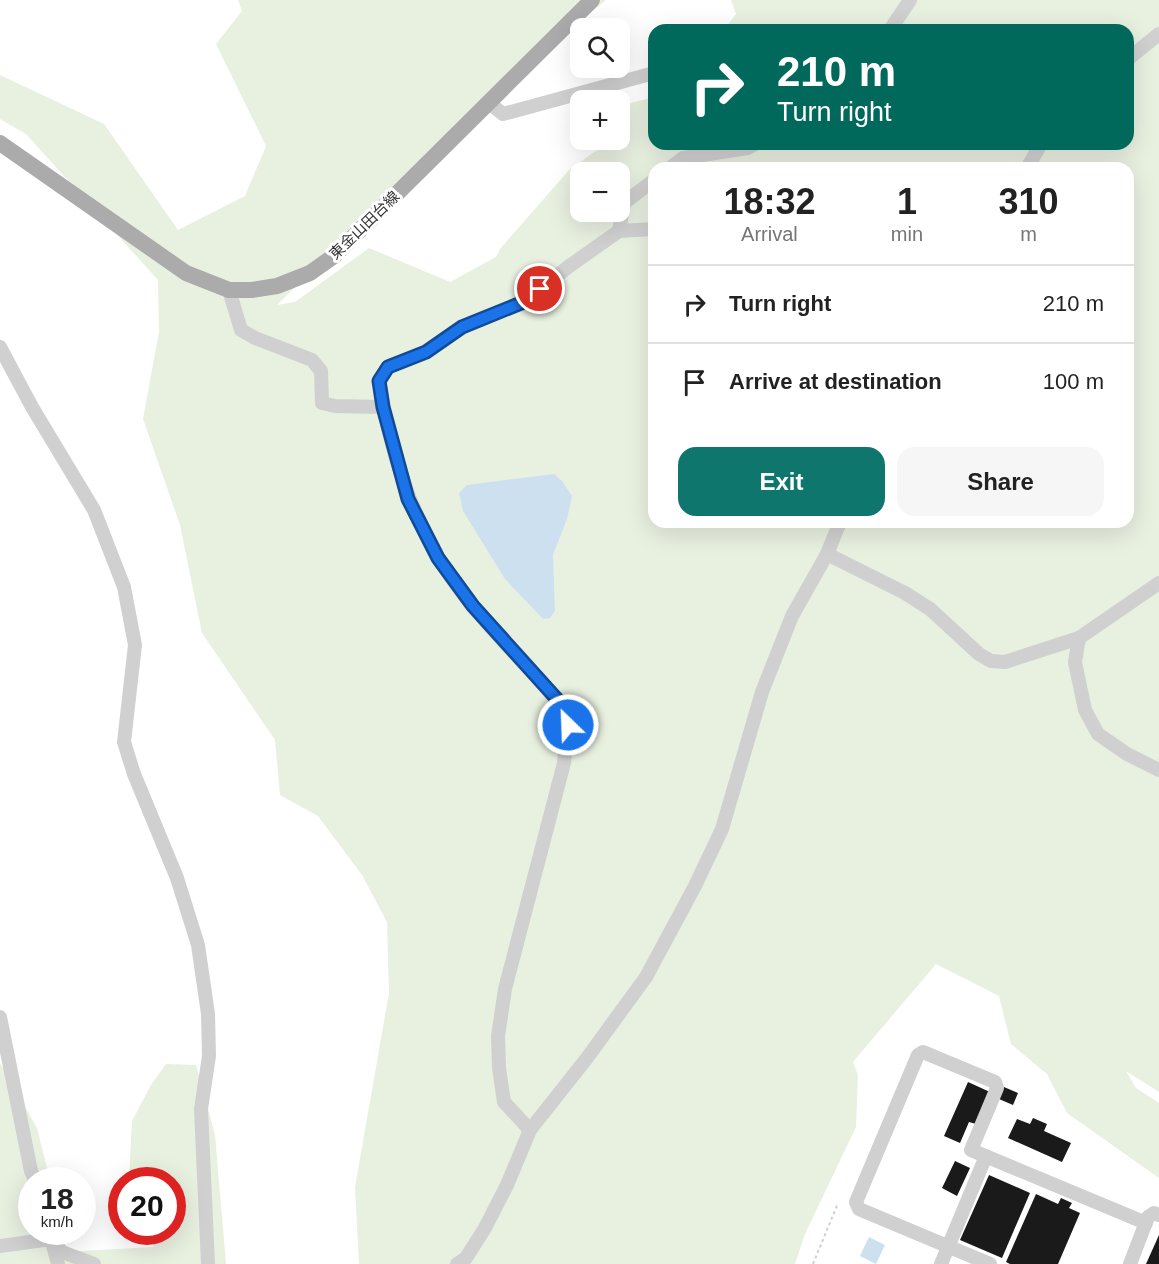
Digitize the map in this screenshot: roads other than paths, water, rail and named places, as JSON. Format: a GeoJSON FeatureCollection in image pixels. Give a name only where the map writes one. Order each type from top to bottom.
{"type":"FeatureCollection","features":[{"type":"Feature","properties":{"kind":"main road","name":"東金山田台線"},"geometry":{"type":"LineString","coordinates":[[0,142],[186,273],[229,290],[252,290],[276,286],[310,273],[326,261],[592,0]]}},
{"type":"Feature","properties":{"kind":"street"},"geometry":{"type":"LineString","coordinates":[[894,24],[910,0]]}},
{"type":"Feature","properties":{"kind":"street"},"geometry":{"type":"LineString","coordinates":[[1134,54],[1159,34]]}},
{"type":"Feature","properties":{"kind":"street"},"geometry":{"type":"LineString","coordinates":[[489,103],[503,114],[648,75]]}},
{"type":"Feature","properties":{"kind":"street"},"geometry":{"type":"LineString","coordinates":[[678,162],[683,158],[735,150]]}},
{"type":"Feature","properties":{"kind":"street"},"geometry":{"type":"LineString","coordinates":[[619,231],[624,202],[648,184]]}},
{"type":"Feature","properties":{"kind":"street"},"geometry":{"type":"LineString","coordinates":[[530,1130],[504,1102],[499,1068],[498,1036],[505,989],[564,763],[568,725],[564,707],[473,606],[438,558],[408,499],[383,407],[379,381],[388,367],[426,352],[462,327],[526,301],[568,267],[619,231],[648,229]]}},
{"type":"Feature","properties":{"kind":"street"},"geometry":{"type":"LineString","coordinates":[[229,290],[241,330],[255,338],[312,360],[321,371],[322,402],[335,406],[383,407]]}},
{"type":"Feature","properties":{"kind":"street"},"geometry":{"type":"LineString","coordinates":[[0,347],[32,407],[94,510],[124,587],[135,645],[124,742],[134,774],[177,878],[198,945],[208,1014],[209,1056],[201,1109],[208,1264]]}},
{"type":"Feature","properties":{"kind":"street"},"geometry":{"type":"LineString","coordinates":[[457,1264],[466,1258],[485,1228],[507,1185],[530,1130],[587,1058],[646,977],[695,886],[722,829],[762,692],[792,616],[827,554],[838,528]]}},
{"type":"Feature","properties":{"kind":"street"},"geometry":{"type":"LineString","coordinates":[[827,554],[905,593],[922,604],[991,661],[1005,662],[1079,638],[1159,583]]}},
{"type":"Feature","properties":{"kind":"street"},"geometry":{"type":"LineString","coordinates":[[1079,638],[1075,662],[1085,710],[1098,734],[1127,754],[1159,770]]}},
{"type":"Feature","properties":{"kind":"street"},"geometry":{"type":"LineString","coordinates":[[0,1017],[30,1167]]}},
{"type":"Feature","properties":{"kind":"street"},"geometry":{"type":"LineString","coordinates":[[990,1264],[859,1209],[856,1202],[918,1056],[923,1052],[995,1082],[997,1088],[971,1150],[1146,1223]]}},
{"type":"Feature","properties":{"kind":"street"},"geometry":{"type":"LineString","coordinates":[[941,1264],[986,1156]]}},
{"type":"Feature","properties":{"kind":"street"},"geometry":{"type":"LineString","coordinates":[[1130,1264],[1148,1217],[1154,1213],[1159,1215]]}},
{"type":"Feature","properties":{"kind":"street"},"geometry":{"type":"LineString","coordinates":[[0,1246],[18,1242]]}},
{"type":"Feature","properties":{"kind":"street"},"geometry":{"type":"LineString","coordinates":[[53,1245],[58,1264]]}},
{"type":"Feature","properties":{"kind":"street"},"geometry":{"type":"LineString","coordinates":[[57,1245],[62,1252],[94,1264]]}},
{"type":"Feature","properties":{"kind":"water"},"geometry":{"type":"Polygon","coordinates":[[[554,474],[572,496],[567,519],[553,555],[555,611],[550,618],[543,619],[505,579],[463,511],[459,493],[467,485],[554,474]]]}},
{"type":"Feature","properties":{"kind":"water"},"geometry":{"type":"Polygon","coordinates":[[[869,1237],[885,1245],[876,1264],[860,1256],[869,1237]]]}}]}
